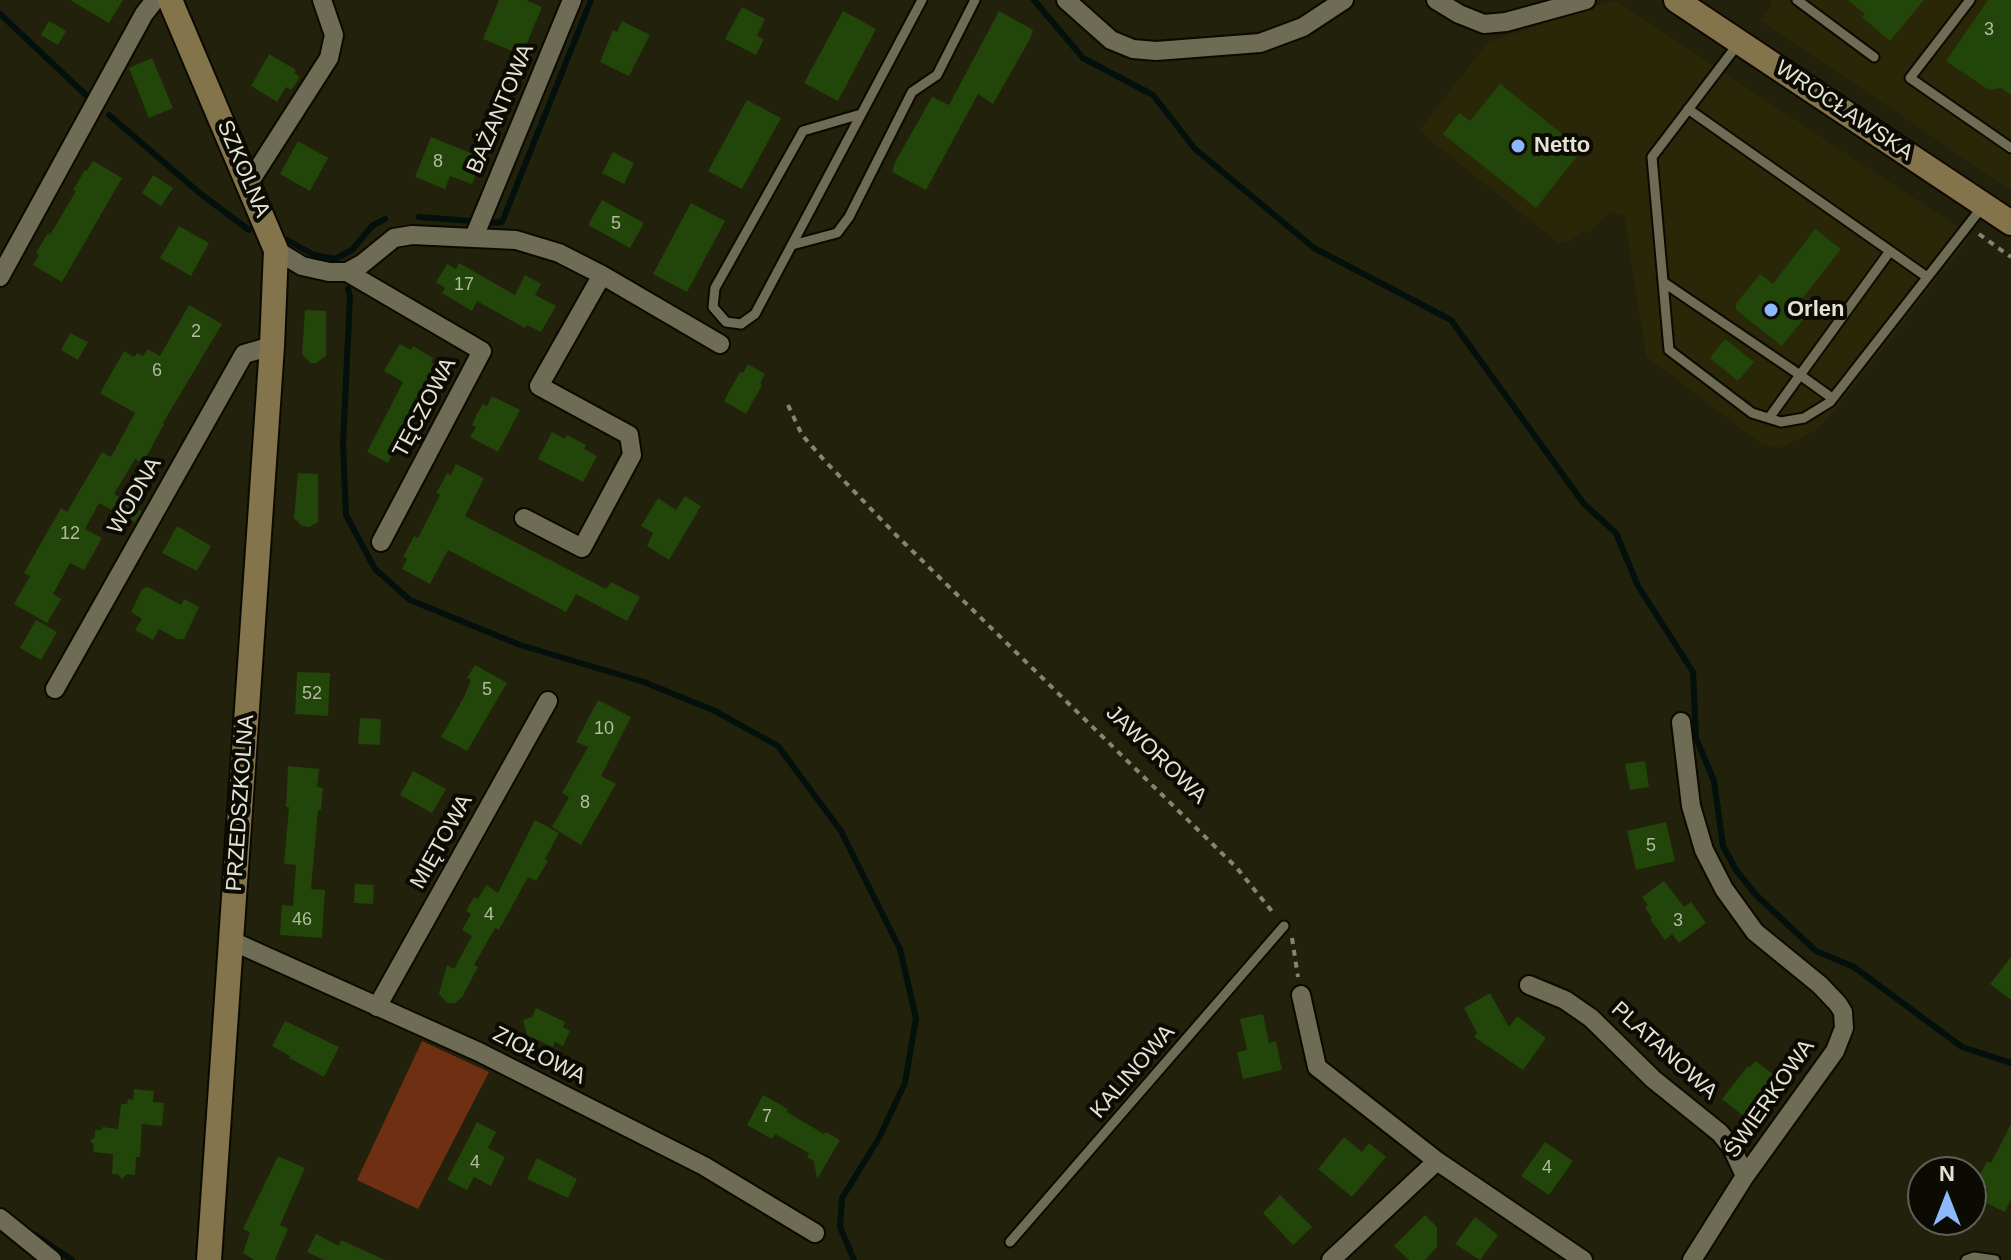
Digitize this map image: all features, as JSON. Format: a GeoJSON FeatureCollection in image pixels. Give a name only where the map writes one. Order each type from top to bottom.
{"type":"FeatureCollection","features":[{"type":"Feature","properties":{"kind":"street"},"geometry":{"type":"LineString","coordinates":[[0,277],[144,14],[155,0]]}},
{"type":"Feature","properties":{"kind":"street","name":"SZKOLNA"},"geometry":{"type":"LineString","coordinates":[[170,0],[276,250],[272,346]]}},
{"type":"Feature","properties":{"kind":"street"},"geometry":{"type":"LineString","coordinates":[[249,183],[329,58],[334,35],[322,0]]}},
{"type":"Feature","properties":{"kind":"street","name":"BAŻANTOWA"},"geometry":{"type":"LineString","coordinates":[[474,237],[572,0]]}},
{"type":"Feature","properties":{"kind":"street"},"geometry":{"type":"LineString","coordinates":[[1066,0],[1111,40],[1133,49],[1156,51],[1260,43],[1303,27],[1344,0]]}},
{"type":"Feature","properties":{"kind":"street"},"geometry":{"type":"LineString","coordinates":[[1436,0],[1484,24],[1506,22],[1586,0]]}},
{"type":"Feature","properties":{"kind":"street","name":"WROCŁAWSKA"},"geometry":{"type":"LineString","coordinates":[[1680,1],[2011,223]]}},
{"type":"Feature","properties":{"kind":"street"},"geometry":{"type":"LineString","coordinates":[[276,250],[302,266],[347,272],[394,238],[412,235],[516,240],[559,253],[720,344]]}},
{"type":"Feature","properties":{"kind":"street","name":"TĘCZOWA"},"geometry":{"type":"LineString","coordinates":[[347,272],[482,351],[381,542]]}},
{"type":"Feature","properties":{"kind":"street"},"geometry":{"type":"LineString","coordinates":[[524,518],[582,548],[632,455],[629,435],[539,386],[602,275]]}},
{"type":"Feature","properties":{"kind":"street","name":"WODNA"},"geometry":{"type":"LineString","coordinates":[[55,689],[244,354],[272,346]]}},
{"type":"Feature","properties":{"kind":"street","name":"PRZEDSZKOLNA"},"geometry":{"type":"LineString","coordinates":[[209,1260],[272,346]]}},
{"type":"Feature","properties":{"kind":"street","name":"MIĘTOWA"},"geometry":{"type":"LineString","coordinates":[[377,1007],[548,701]]}},
{"type":"Feature","properties":{"kind":"street","name":"ŚWIERKOWA"},"geometry":{"type":"LineString","coordinates":[[1681,722],[1691,806],[1704,850],[1724,889],[1755,932],[1820,985],[1843,1012],[1844,1028],[1835,1051],[1745,1176],[1692,1260]]}},
{"type":"Feature","properties":{"kind":"street","name":"ZIOŁOWA"},"geometry":{"type":"LineString","coordinates":[[232,941],[479,1052],[704,1166],[815,1233]]}},
{"type":"Feature","properties":{"kind":"street","name":"PLATANOWA"},"geometry":{"type":"LineString","coordinates":[[1529,985],[1565,1000],[1591,1018],[1653,1079],[1720,1133],[1738,1158],[1745,1176]]}},
{"type":"Feature","properties":{"kind":"street"},"geometry":{"type":"LineString","coordinates":[[1301,995],[1317,1067],[1437,1161],[1583,1260]]}},
{"type":"Feature","properties":{"kind":"street"},"geometry":{"type":"LineString","coordinates":[[1331,1260],[1437,1161]]}},
{"type":"Feature","properties":{"kind":"street"},"geometry":{"type":"LineString","coordinates":[[0,1218],[52,1260]]}},
{"type":"Feature","properties":{"kind":"lane"},"geometry":{"type":"LineString","coordinates":[[861,114],[803,131],[715,288],[713,307],[726,322],[741,324],[755,314],[922,0]]}},
{"type":"Feature","properties":{"kind":"lane"},"geometry":{"type":"LineString","coordinates":[[792,245],[837,233],[849,217],[912,92],[937,75],[975,0]]}},
{"type":"Feature","properties":{"kind":"lane"},"geometry":{"type":"LineString","coordinates":[[1970,0],[1910,78],[2011,148]]}},
{"type":"Feature","properties":{"kind":"lane"},"geometry":{"type":"LineString","coordinates":[[1803,2],[1874,57]]}},
{"type":"Feature","properties":{"kind":"lane"},"geometry":{"type":"LineString","coordinates":[[1740,41],[1652,157],[1669,350],[1752,413],[1781,422],[1804,418],[1832,398],[1984,204]]}},
{"type":"Feature","properties":{"kind":"lane"},"geometry":{"type":"LineString","coordinates":[[1688,109],[1927,277]]}},
{"type":"Feature","properties":{"kind":"lane"},"geometry":{"type":"LineString","coordinates":[[1769,418],[1890,251]]}},
{"type":"Feature","properties":{"kind":"lane"},"geometry":{"type":"LineString","coordinates":[[1663,282],[1832,398]]}},
{"type":"Feature","properties":{"kind":"lane","name":"KALINOWA"},"geometry":{"type":"LineString","coordinates":[[1010,1242],[1284,926]]}},
{"type":"Feature","properties":{"kind":"lane"},"geometry":{"type":"LineString","coordinates":[[1966,1260],[1974,1257],[1995,1260]]}},
{"type":"Feature","properties":{"kind":"path"},"geometry":{"type":"LineString","coordinates":[[1968,225],[2011,257]]}},
{"type":"Feature","properties":{"kind":"path","name":"JAWOROWA"},"geometry":{"type":"LineString","coordinates":[[788,405],[802,435],[896,535],[1236,867],[1291,935],[1301,995]]}},
{"type":"Feature","properties":{"kind":"shaded area"},"geometry":{"type":"Polygon","coordinates":[[[1615,0],[1971,236],[1831,415],[1816,430],[1781,448],[1763,445],[1646,356],[1624,215],[1609,212],[1588,233],[1581,231],[1572,240],[1559,243],[1419,131],[1488,42],[1615,0]]]}},
{"type":"Feature","properties":{"kind":"shaded area"},"geometry":{"type":"Polygon","coordinates":[[[1770,0],[2011,0],[2011,190],[1760,20],[1772,3],[1770,0]]]}},
{"type":"Feature","properties":{"kind":"shaded area"},"geometry":{"type":"Polygon","coordinates":[[[422,1041],[489,1072],[418,1209],[357,1180],[422,1041]]]}},
{"type":"Feature","properties":{"kind":"building"},"geometry":{"type":"Polygon","coordinates":[[[70,0],[123,0],[109,23],[70,0]]]}},
{"type":"Feature","properties":{"kind":"building"},"geometry":{"type":"Polygon","coordinates":[[[499,0],[526,0],[542,7],[522,55],[483,39],[499,0]]]}},
{"type":"Feature","properties":{"kind":"building"},"geometry":{"type":"Polygon","coordinates":[[[1848,0],[1924,0],[1890,41],[1848,0]]]}},
{"type":"Feature","properties":{"kind":"building"},"geometry":{"type":"Polygon","coordinates":[[[1988,0],[2011,0],[2011,95],[2001,88],[1989,90],[1946,61],[1988,0]]]}},
{"type":"Feature","properties":{"kind":"building"},"geometry":{"type":"Polygon","coordinates":[[[742,7],[765,19],[757,36],[764,39],[756,55],[725,39],[742,7]]]}},
{"type":"Feature","properties":{"kind":"building"},"geometry":{"type":"Polygon","coordinates":[[[843,11],[876,29],[838,101],[804,83],[843,11]]]}},
{"type":"Feature","properties":{"kind":"building"},"geometry":{"type":"Polygon","coordinates":[[[999,11],[1033,30],[993,104],[978,94],[926,190],[892,172],[932,97],[949,105],[999,11]]]}},
{"type":"Feature","properties":{"kind":"building"},"geometry":{"type":"Polygon","coordinates":[[[49,21],[66,31],[58,45],[41,35],[49,21]]]}},
{"type":"Feature","properties":{"kind":"building"},"geometry":{"type":"Polygon","coordinates":[[[622,21],[650,35],[629,76],[600,62],[613,30],[617,32],[622,21]]]}},
{"type":"Feature","properties":{"kind":"building"},"geometry":{"type":"Polygon","coordinates":[[[269,54],[296,70],[294,73],[300,77],[291,90],[286,87],[277,102],[251,86],[269,54]]]}},
{"type":"Feature","properties":{"kind":"building"},"geometry":{"type":"Polygon","coordinates":[[[152,58],[173,108],[149,118],[129,68],[152,58]]]}},
{"type":"Feature","properties":{"kind":"building","name":"Netto"},"geometry":{"type":"Polygon","coordinates":[[[1500,84],[1582,150],[1536,208],[1443,134],[1459,113],[1470,121],[1500,84]]]}},
{"type":"Feature","properties":{"kind":"building"},"geometry":{"type":"Polygon","coordinates":[[[747,100],[781,118],[742,189],[708,171],[747,100]]]}},
{"type":"Feature","properties":{"kind":"building"},"geometry":{"type":"Polygon","coordinates":[[[431,137],[483,158],[472,184],[450,176],[445,189],[415,177],[431,137]]]}},
{"type":"Feature","properties":{"kind":"building"},"geometry":{"type":"Polygon","coordinates":[[[298,141],[328,158],[310,191],[280,174],[298,141]]]}},
{"type":"Feature","properties":{"kind":"building"},"geometry":{"type":"Polygon","coordinates":[[[613,152],[634,163],[624,184],[602,173],[613,152]]]}},
{"type":"Feature","properties":{"kind":"building"},"geometry":{"type":"Polygon","coordinates":[[[93,161],[122,178],[62,282],[33,265],[39,255],[36,253],[48,233],[50,235],[76,191],[73,190],[93,161]]]}},
{"type":"Feature","properties":{"kind":"building"},"geometry":{"type":"Polygon","coordinates":[[[153,175],[173,188],[161,206],[142,193],[153,175]]]}},
{"type":"Feature","properties":{"kind":"building"},"geometry":{"type":"Polygon","coordinates":[[[602,200],[644,223],[630,248],[588,225],[602,200]]]}},
{"type":"Feature","properties":{"kind":"building"},"geometry":{"type":"Polygon","coordinates":[[[691,203],[725,221],[687,292],[653,274],[691,203]]]}},
{"type":"Feature","properties":{"kind":"building"},"geometry":{"type":"Polygon","coordinates":[[[179,226],[209,243],[191,276],[160,258],[179,226]]]}},
{"type":"Feature","properties":{"kind":"building"},"geometry":{"type":"Polygon","coordinates":[[[1815,229],[1841,249],[1798,304],[1809,312],[1782,346],[1736,310],[1736,304],[1760,274],[1773,284],[1815,229]]]}},
{"type":"Feature","properties":{"kind":"building"},"geometry":{"type":"Polygon","coordinates":[[[459,263],[515,295],[525,275],[541,284],[535,295],[556,306],[541,332],[527,325],[525,328],[477,301],[472,311],[442,293],[445,288],[436,282],[447,264],[456,269],[459,263]]]}},
{"type":"Feature","properties":{"kind":"building"},"geometry":{"type":"Polygon","coordinates":[[[189,305],[222,324],[143,463],[135,459],[114,494],[142,511],[135,522],[99,503],[85,529],[102,538],[84,570],[70,563],[53,594],[61,599],[47,623],[14,604],[30,576],[24,573],[61,508],[67,512],[102,452],[111,457],[135,413],[100,393],[124,351],[134,357],[137,353],[143,356],[148,349],[160,356],[189,305]]]}},
{"type":"Feature","properties":{"kind":"building"},"geometry":{"type":"Polygon","coordinates":[[[305,310],[326,311],[326,356],[316,363],[310,363],[302,354],[305,310]]]}},
{"type":"Feature","properties":{"kind":"building"},"geometry":{"type":"Polygon","coordinates":[[[70,333],[88,342],[78,360],[61,350],[70,333]]]}},
{"type":"Feature","properties":{"kind":"building"},"geometry":{"type":"Polygon","coordinates":[[[1725,339],[1754,362],[1738,381],[1710,358],[1725,339]]]}},
{"type":"Feature","properties":{"kind":"building"},"geometry":{"type":"Polygon","coordinates":[[[400,344],[411,350],[413,346],[433,358],[431,362],[441,368],[388,463],[367,452],[403,382],[384,371],[400,344]]]}},
{"type":"Feature","properties":{"kind":"building"},"geometry":{"type":"Polygon","coordinates":[[[748,364],[765,374],[746,414],[724,401],[748,364]]]}},
{"type":"Feature","properties":{"kind":"building"},"geometry":{"type":"Polygon","coordinates":[[[492,396],[520,410],[498,452],[470,437],[476,427],[472,425],[477,414],[483,404],[487,406],[492,396]]]}},
{"type":"Feature","properties":{"kind":"building"},"geometry":{"type":"Polygon","coordinates":[[[552,432],[565,439],[567,435],[586,445],[584,449],[597,456],[583,482],[538,459],[552,432]]]}},
{"type":"Feature","properties":{"kind":"building"},"geometry":{"type":"Polygon","coordinates":[[[456,464],[484,478],[465,516],[606,589],[611,582],[640,597],[627,621],[576,594],[566,612],[448,550],[430,584],[402,569],[407,559],[403,557],[414,536],[418,538],[440,495],[436,493],[456,464]]]}},
{"type":"Feature","properties":{"kind":"building"},"geometry":{"type":"Polygon","coordinates":[[[298,473],[318,474],[318,522],[309,527],[302,526],[294,518],[298,473]]]}},
{"type":"Feature","properties":{"kind":"building"},"geometry":{"type":"Polygon","coordinates":[[[685,496],[701,506],[669,560],[647,546],[653,533],[641,526],[658,498],[676,510],[685,496]]]}},
{"type":"Feature","properties":{"kind":"building"},"geometry":{"type":"Polygon","coordinates":[[[177,526],[211,546],[197,571],[162,553],[177,526]]]}},
{"type":"Feature","properties":{"kind":"building"},"geometry":{"type":"Polygon","coordinates":[[[148,587],[181,605],[184,599],[199,607],[184,639],[177,639],[159,629],[153,640],[135,630],[142,619],[131,612],[142,589],[148,587]]]}},
{"type":"Feature","properties":{"kind":"building"},"geometry":{"type":"Polygon","coordinates":[[[36,620],[57,632],[41,660],[20,648],[36,620]]]}},
{"type":"Feature","properties":{"kind":"building"},"geometry":{"type":"Polygon","coordinates":[[[475,665],[507,683],[467,751],[441,737],[464,697],[471,680],[467,678],[475,665]]]}},
{"type":"Feature","properties":{"kind":"building"},"geometry":{"type":"Polygon","coordinates":[[[297,672],[330,673],[328,716],[295,714],[297,672]]]}},
{"type":"Feature","properties":{"kind":"building"},"geometry":{"type":"Polygon","coordinates":[[[598,700],[631,717],[601,776],[616,784],[581,845],[552,827],[569,797],[562,793],[588,747],[576,742],[598,700]]]}},
{"type":"Feature","properties":{"kind":"building"},"geometry":{"type":"Polygon","coordinates":[[[360,718],[381,719],[380,745],[358,744],[360,718]]]}},
{"type":"Feature","properties":{"kind":"building"},"geometry":{"type":"Polygon","coordinates":[[[1645,761],[1649,787],[1630,790],[1625,764],[1645,761]]]}},
{"type":"Feature","properties":{"kind":"building"},"geometry":{"type":"Polygon","coordinates":[[[288,766],[319,769],[317,787],[323,788],[311,889],[325,890],[322,938],[280,935],[282,905],[293,906],[296,865],[284,864],[289,807],[286,807],[288,766]]]}},
{"type":"Feature","properties":{"kind":"building"},"geometry":{"type":"Polygon","coordinates":[[[413,771],[446,789],[432,813],[400,795],[413,771]]]}},
{"type":"Feature","properties":{"kind":"building"},"geometry":{"type":"Polygon","coordinates":[[[535,820],[559,833],[545,859],[548,861],[536,881],[528,877],[499,930],[495,928],[474,965],[478,967],[462,997],[455,1003],[447,1003],[439,994],[447,965],[454,969],[472,936],[462,930],[471,914],[466,911],[486,885],[498,893],[535,820]]]}},
{"type":"Feature","properties":{"kind":"building"},"geometry":{"type":"Polygon","coordinates":[[[1666,822],[1675,861],[1636,870],[1627,831],[1666,822]]]}},
{"type":"Feature","properties":{"kind":"building"},"geometry":{"type":"Polygon","coordinates":[[[1664,881],[1684,907],[1691,902],[1706,923],[1679,943],[1672,934],[1665,940],[1650,919],[1645,908],[1648,905],[1642,897],[1664,881]]]}},
{"type":"Feature","properties":{"kind":"building"},"geometry":{"type":"Polygon","coordinates":[[[355,884],[374,885],[373,904],[354,903],[355,884]]]}},
{"type":"Feature","properties":{"kind":"building"},"geometry":{"type":"Polygon","coordinates":[[[2011,957],[2011,1000],[1990,984],[2011,957]]]}},
{"type":"Feature","properties":{"kind":"building"},"geometry":{"type":"Polygon","coordinates":[[[1490,993],[1509,1027],[1517,1016],[1546,1038],[1523,1070],[1474,1037],[1477,1033],[1464,1008],[1490,993]]]}},
{"type":"Feature","properties":{"kind":"building"},"geometry":{"type":"Polygon","coordinates":[[[536,1008],[565,1022],[563,1027],[570,1031],[563,1046],[555,1042],[553,1047],[527,1035],[523,1020],[532,1017],[536,1008]]]}},
{"type":"Feature","properties":{"kind":"building"},"geometry":{"type":"Polygon","coordinates":[[[1263,1014],[1269,1043],[1276,1041],[1282,1070],[1243,1079],[1237,1052],[1247,1050],[1240,1019],[1263,1014]]]}},
{"type":"Feature","properties":{"kind":"building"},"geometry":{"type":"Polygon","coordinates":[[[285,1021],[339,1047],[324,1077],[272,1046],[285,1021]]]}},
{"type":"Feature","properties":{"kind":"building"},"geometry":{"type":"Polygon","coordinates":[[[1755,1061],[1776,1076],[1770,1084],[1773,1086],[1747,1119],[1722,1099],[1755,1061]]]}},
{"type":"Feature","properties":{"kind":"building"},"geometry":{"type":"Polygon","coordinates":[[[134,1089],[154,1091],[153,1102],[164,1103],[162,1126],[142,1124],[140,1157],[136,1157],[135,1175],[127,1174],[122,1179],[118,1174],[112,1174],[113,1154],[93,1152],[94,1145],[90,1141],[95,1137],[95,1130],[102,1130],[102,1127],[118,1129],[121,1104],[127,1104],[128,1099],[133,1100],[134,1089]]]}},
{"type":"Feature","properties":{"kind":"building"},"geometry":{"type":"Polygon","coordinates":[[[763,1095],[824,1134],[826,1132],[840,1140],[817,1179],[814,1161],[807,1157],[809,1153],[775,1134],[772,1139],[747,1125],[763,1095]]]}},
{"type":"Feature","properties":{"kind":"building"},"geometry":{"type":"Polygon","coordinates":[[[477,1122],[496,1132],[488,1148],[505,1157],[491,1186],[474,1177],[467,1190],[447,1180],[477,1122]]]}},
{"type":"Feature","properties":{"kind":"building"},"geometry":{"type":"Polygon","coordinates":[[[2011,1124],[2011,1199],[2005,1212],[1987,1203],[1987,1161],[1991,1163],[2011,1124]]]}},
{"type":"Feature","properties":{"kind":"building"},"geometry":{"type":"Polygon","coordinates":[[[1344,1137],[1362,1152],[1369,1143],[1386,1157],[1352,1197],[1318,1169],[1344,1137]]]}},
{"type":"Feature","properties":{"kind":"building"},"geometry":{"type":"Polygon","coordinates":[[[1545,1142],[1573,1161],[1549,1195],[1521,1176],[1545,1142]]]}},
{"type":"Feature","properties":{"kind":"building"},"geometry":{"type":"Polygon","coordinates":[[[278,1156],[305,1168],[280,1225],[288,1229],[275,1260],[254,1260],[243,1253],[250,1232],[243,1229],[278,1156]]]}},
{"type":"Feature","properties":{"kind":"building"},"geometry":{"type":"Polygon","coordinates":[[[537,1158],[577,1179],[568,1198],[527,1179],[537,1158]]]}},
{"type":"Feature","properties":{"kind":"building"},"geometry":{"type":"Polygon","coordinates":[[[1280,1195],[1312,1227],[1293,1245],[1263,1213],[1280,1195]]]}},
{"type":"Feature","properties":{"kind":"building"},"geometry":{"type":"Polygon","coordinates":[[[1425,1215],[1437,1227],[1437,1247],[1425,1260],[1409,1260],[1394,1246],[1425,1215]]]}},
{"type":"Feature","properties":{"kind":"building"},"geometry":{"type":"Polygon","coordinates":[[[1475,1217],[1498,1235],[1480,1260],[1455,1244],[1475,1217]]]}},
{"type":"Feature","properties":{"kind":"building"},"geometry":{"type":"Polygon","coordinates":[[[316,1234],[339,1246],[341,1240],[385,1260],[324,1260],[307,1252],[316,1234]]]}},
{"type":"Feature","properties":{"kind":"waterway"},"geometry":{"type":"LineString","coordinates":[[492,223],[502,222],[591,0]]}},
{"type":"Feature","properties":{"kind":"waterway"},"geometry":{"type":"LineString","coordinates":[[1034,0],[1083,58],[1153,95],[1195,149],[1314,248],[1451,320],[1584,504],[1616,533],[1638,586],[1693,672],[1696,738],[1714,781],[1723,846],[1736,870],[1757,896],[1816,951],[1854,967],[1962,1047],[2011,1063]]}},
{"type":"Feature","properties":{"kind":"waterway"},"geometry":{"type":"LineString","coordinates":[[0,14],[88,97]]}},
{"type":"Feature","properties":{"kind":"waterway"},"geometry":{"type":"LineString","coordinates":[[109,115],[202,195],[249,230]]}},
{"type":"Feature","properties":{"kind":"waterway"},"geometry":{"type":"LineString","coordinates":[[419,217],[471,221]]}},
{"type":"Feature","properties":{"kind":"waterway"},"geometry":{"type":"LineString","coordinates":[[287,240],[314,255],[335,259],[352,250],[372,226],[385,219]]}},
{"type":"Feature","properties":{"kind":"waterway"},"geometry":{"type":"LineString","coordinates":[[348,289],[343,444],[346,515],[375,569],[410,600],[520,645],[644,682],[715,711],[778,746],[841,831],[900,949],[916,1018],[905,1083],[879,1138],[842,1198],[840,1227],[854,1260]]}},
{"type":"Feature","properties":{"kind":"waterway"},"geometry":{"type":"LineString","coordinates":[[35,1235],[72,1260]]}},
{"type":"Feature","properties":{"kind":"place","name":"Netto"},"geometry":{"type":"Point","coordinates":[1518,146]}},
{"type":"Feature","properties":{"kind":"place","name":"Orlen"},"geometry":{"type":"Point","coordinates":[1771,310]}}]}
